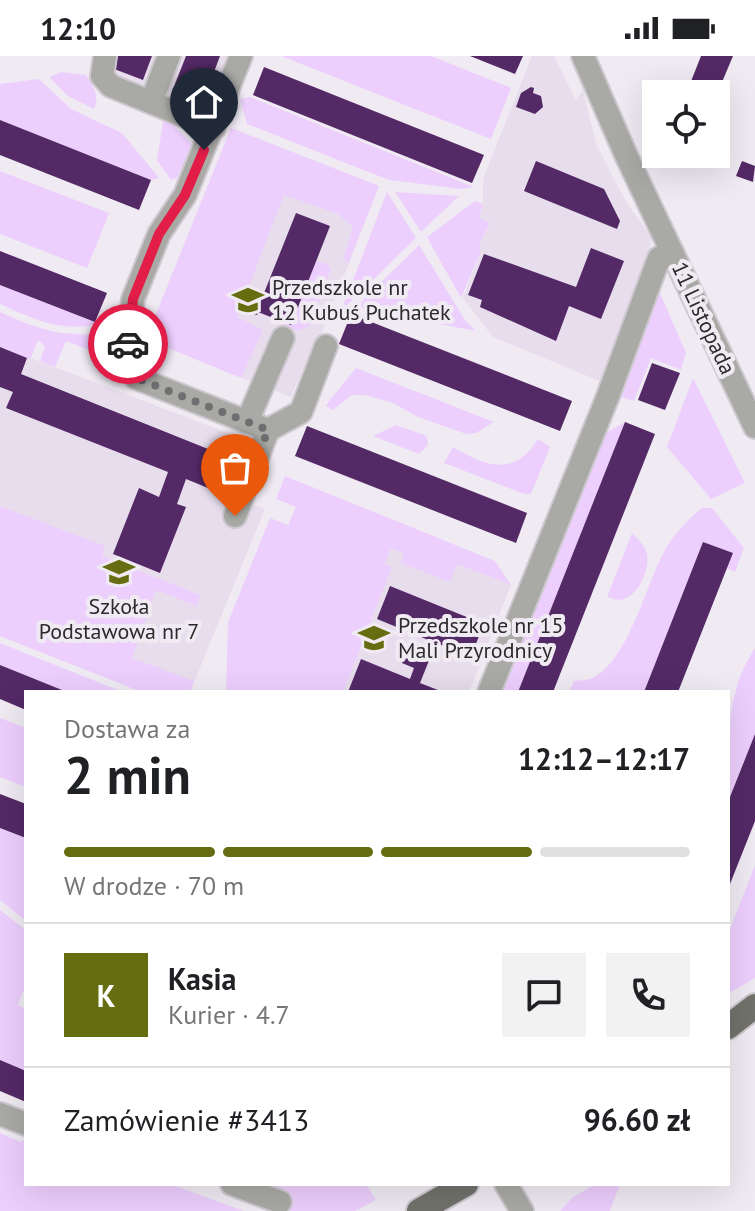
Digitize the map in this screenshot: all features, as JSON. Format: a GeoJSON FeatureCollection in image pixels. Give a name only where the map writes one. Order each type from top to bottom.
{"type":"FeatureCollection","features":[{"type":"Feature","properties":{"kind":"main road"},"geometry":{"type":"LineString","coordinates":[[730,1025],[755,1006]]}},
{"type":"Feature","properties":{"kind":"main road"},"geometry":{"type":"LineString","coordinates":[[730,1035],[755,1029]]}},
{"type":"Feature","properties":{"kind":"main road"},"geometry":{"type":"LineString","coordinates":[[419,1211],[463,1186]]}},
{"type":"Feature","properties":{"kind":"street"},"geometry":{"type":"LineString","coordinates":[[105,56],[102,76],[111,86],[214,128]]}},
{"type":"Feature","properties":{"kind":"street"},"geometry":{"type":"LineString","coordinates":[[151,102],[169,56]]}},
{"type":"Feature","properties":{"kind":"street"},"geometry":{"type":"LineString","coordinates":[[241,56],[185,195],[159,234],[133,299],[127,365],[136,378],[258,426],[301,412],[326,346]]}},
{"type":"Feature","properties":{"kind":"street","name":"11 Listopada"},"geometry":{"type":"LineString","coordinates":[[583,56],[666,255],[755,427]]}},
{"type":"Feature","properties":{"kind":"street"},"geometry":{"type":"LineString","coordinates":[[490,690],[666,255]]}},
{"type":"Feature","properties":{"kind":"street"},"geometry":{"type":"LineString","coordinates":[[235,516],[283,338]]}},
{"type":"Feature","properties":{"kind":"street"},"geometry":{"type":"LineString","coordinates":[[0,1114],[24,1123]]}},
{"type":"Feature","properties":{"kind":"street"},"geometry":{"type":"LineString","coordinates":[[237,1186],[280,1202]]}},
{"type":"Feature","properties":{"kind":"street"},"geometry":{"type":"LineString","coordinates":[[507,1186],[522,1211]]}},
{"type":"Feature","properties":{"kind":"shaded area"},"geometry":{"type":"Polygon","coordinates":[[[103,56],[251,56],[218,136],[111,96],[103,56]]]}},
{"type":"Feature","properties":{"kind":"shaded area"},"geometry":{"type":"Polygon","coordinates":[[[281,56],[431,56],[511,88],[491,139],[281,56]]]}},
{"type":"Feature","properties":{"kind":"shaded area"},"geometry":{"type":"Polygon","coordinates":[[[532,56],[554,56],[576,101],[583,89],[596,144],[626,202],[652,238],[602,382],[493,337],[463,298],[480,253],[480,243],[490,223],[479,218],[483,204],[483,179],[532,56]]]}},
{"type":"Feature","properties":{"kind":"shaded area"},"geometry":{"type":"Polygon","coordinates":[[[61,72],[86,75],[96,96],[94,109],[68,96],[49,77],[61,72]]]}},
{"type":"Feature","properties":{"kind":"shaded area"},"geometry":{"type":"Polygon","coordinates":[[[39,79],[71,109],[122,133],[159,178],[151,180],[0,120],[0,84],[39,79]]]}},
{"type":"Feature","properties":{"kind":"shaded area"},"geometry":{"type":"Polygon","coordinates":[[[250,97],[474,187],[462,189],[389,180],[247,124],[240,99],[250,97]]]}},
{"type":"Feature","properties":{"kind":"shaded area"},"geometry":{"type":"Polygon","coordinates":[[[164,116],[193,145],[177,178],[171,180],[157,160],[164,116]]]}},
{"type":"Feature","properties":{"kind":"shaded area","name":"Przedszkole nr 12 Kubuś Puchatek"},"geometry":{"type":"Polygon","coordinates":[[[231,128],[379,186],[319,340],[314,344],[291,397],[146,339],[231,128]]]}},
{"type":"Feature","properties":{"kind":"shaded area","name":"Przedszkole nr 12 Kubuś Puchatek"},"geometry":{"type":"Polygon","coordinates":[[[231,128],[379,186],[349,262],[343,260],[353,227],[338,214],[284,195],[237,317],[263,330],[241,378],[146,339],[231,128]]]}},
{"type":"Feature","properties":{"kind":"shaded area"},"geometry":{"type":"Polygon","coordinates":[[[0,171],[109,213],[87,268],[0,234],[0,171]]]}},
{"type":"Feature","properties":{"kind":"shaded area"},"geometry":{"type":"Polygon","coordinates":[[[387,192],[416,238],[341,311],[387,192]]]}},
{"type":"Feature","properties":{"kind":"shaded area"},"geometry":{"type":"Polygon","coordinates":[[[395,192],[459,196],[421,232],[395,192]]]}},
{"type":"Feature","properties":{"kind":"shaded area"},"geometry":{"type":"Polygon","coordinates":[[[475,201],[483,204],[479,218],[490,223],[461,298],[427,237],[475,201]]]}},
{"type":"Feature","properties":{"kind":"shaded area"},"geometry":{"type":"Polygon","coordinates":[[[419,245],[465,320],[476,331],[355,308],[419,245]]]}},
{"type":"Feature","properties":{"kind":"shaded area"},"geometry":{"type":"Polygon","coordinates":[[[316,261],[327,264],[331,269],[310,325],[298,331],[282,324],[291,325],[316,261]]]}},
{"type":"Feature","properties":{"kind":"shaded area"},"geometry":{"type":"Polygon","coordinates":[[[656,284],[686,353],[681,370],[651,358],[634,401],[618,396],[656,284]]]}},
{"type":"Feature","properties":{"kind":"shaded area"},"geometry":{"type":"Polygon","coordinates":[[[0,285],[95,322],[94,325],[69,327],[23,314],[0,304],[0,285]]]}},
{"type":"Feature","properties":{"kind":"shaded area"},"geometry":{"type":"Polygon","coordinates":[[[0,312],[51,331],[106,334],[115,340],[121,351],[109,358],[66,341],[55,367],[40,361],[45,346],[38,340],[31,358],[27,358],[0,347],[0,312]]]}},
{"type":"Feature","properties":{"kind":"shaded area","name":"Szkoła Podstawowa nr 7"},"geometry":{"type":"Polygon","coordinates":[[[0,326],[31,358],[259,445],[238,499],[265,509],[191,690],[137,690],[0,636],[0,326]]]}},
{"type":"Feature","properties":{"kind":"shaded area"},"geometry":{"type":"Polygon","coordinates":[[[356,368],[494,422],[476,433],[466,434],[418,417],[393,403],[365,395],[352,395],[333,410],[326,406],[356,368]]]}},
{"type":"Feature","properties":{"kind":"shaded area"},"geometry":{"type":"Polygon","coordinates":[[[693,378],[745,483],[711,499],[667,447],[693,378]]]}},
{"type":"Feature","properties":{"kind":"shaded area"},"geometry":{"type":"Polygon","coordinates":[[[625,422],[519,690],[496,690],[602,435],[625,422]]]}},
{"type":"Feature","properties":{"kind":"shaded area"},"geometry":{"type":"Polygon","coordinates":[[[396,425],[427,436],[428,445],[419,454],[373,436],[396,425]]]}},
{"type":"Feature","properties":{"kind":"shaded area"},"geometry":{"type":"Polygon","coordinates":[[[538,439],[550,447],[531,494],[444,463],[453,447],[477,460],[510,464],[529,451],[538,439]]]}},
{"type":"Feature","properties":{"kind":"shaded area"},"geometry":{"type":"Polygon","coordinates":[[[285,476],[495,561],[511,585],[457,564],[450,582],[401,563],[404,553],[391,548],[385,564],[392,567],[344,690],[226,690],[228,622],[270,518],[288,525],[296,507],[276,499],[285,476]]]}},
{"type":"Feature","properties":{"kind":"shaded area"},"geometry":{"type":"Polygon","coordinates":[[[0,506],[105,546],[102,556],[200,595],[197,606],[156,590],[132,658],[194,681],[191,690],[137,690],[0,636],[0,506]]]}},
{"type":"Feature","properties":{"kind":"shaded area","name":"Przedszkole nr 15 Mali Przyrodnicy"},"geometry":{"type":"Polygon","coordinates":[[[310,506],[511,585],[470,690],[237,690],[310,506]]]}},
{"type":"Feature","properties":{"kind":"shaded area"},"geometry":{"type":"Polygon","coordinates":[[[702,508],[712,508],[744,548],[735,572],[727,568],[732,553],[703,542],[645,690],[570,690],[574,681],[592,678],[605,669],[616,655],[635,620],[665,550],[682,527],[702,508]]]}},
{"type":"Feature","properties":{"kind":"shaded area"},"geometry":{"type":"Polygon","coordinates":[[[632,533],[646,551],[645,575],[637,589],[626,598],[607,597],[632,533]]]}},
{"type":"Feature","properties":{"kind":"shaded area"},"geometry":{"type":"Polygon","coordinates":[[[0,643],[118,690],[63,690],[0,665],[0,643]]]}},
{"type":"Feature","properties":{"kind":"shaded area"},"geometry":{"type":"Polygon","coordinates":[[[755,648],[755,734],[730,797],[730,722],[745,665],[755,648]]]}},
{"type":"Feature","properties":{"kind":"shaded area"},"geometry":{"type":"Polygon","coordinates":[[[0,718],[24,727],[24,786],[0,777],[0,718]]]}},
{"type":"Feature","properties":{"kind":"shaded area"},"geometry":{"type":"Polygon","coordinates":[[[0,828],[24,837],[24,919],[0,900],[0,828]]]}},
{"type":"Feature","properties":{"kind":"shaded area"},"geometry":{"type":"Polygon","coordinates":[[[755,865],[755,978],[730,993],[730,929],[755,865]]]}},
{"type":"Feature","properties":{"kind":"shaded area"},"geometry":{"type":"Polygon","coordinates":[[[0,910],[24,928],[24,989],[18,1005],[24,1008],[24,1070],[0,1060],[0,910]]]}},
{"type":"Feature","properties":{"kind":"shaded area"},"geometry":{"type":"Polygon","coordinates":[[[0,1133],[21,1142],[24,1140],[24,1186],[175,1186],[244,1211],[0,1211],[0,1133]]]}},
{"type":"Feature","properties":{"kind":"shaded area"},"geometry":{"type":"Polygon","coordinates":[[[276,1186],[367,1186],[376,1200],[355,1211],[277,1211],[276,1186]]]}},
{"type":"Feature","properties":{"kind":"shaded area"},"geometry":{"type":"Polygon","coordinates":[[[592,1186],[619,1186],[610,1211],[560,1211],[573,1197],[592,1186]]]}},
{"type":"Feature","properties":{"kind":"building"},"geometry":{"type":"Polygon","coordinates":[[[113,56],[152,56],[143,80],[109,67],[113,56]]]}},
{"type":"Feature","properties":{"kind":"building"},"geometry":{"type":"Polygon","coordinates":[[[186,56],[220,56],[205,96],[175,84],[186,56]]]}},
{"type":"Feature","properties":{"kind":"building"},"geometry":{"type":"Polygon","coordinates":[[[470,56],[523,56],[515,74],[470,56]]]}},
{"type":"Feature","properties":{"kind":"building"},"geometry":{"type":"Polygon","coordinates":[[[701,56],[733,56],[723,80],[692,80],[701,56]]]}},
{"type":"Feature","properties":{"kind":"building"},"geometry":{"type":"Polygon","coordinates":[[[264,67],[484,155],[472,183],[253,95],[264,67]]]}},
{"type":"Feature","properties":{"kind":"building"},"geometry":{"type":"Polygon","coordinates":[[[534,88],[533,93],[541,96],[543,107],[535,114],[516,107],[521,93],[534,88]]]}},
{"type":"Feature","properties":{"kind":"building"},"geometry":{"type":"Polygon","coordinates":[[[0,120],[151,180],[139,210],[0,155],[0,120]]]}},
{"type":"Feature","properties":{"kind":"building"},"geometry":{"type":"Polygon","coordinates":[[[536,161],[604,189],[620,221],[617,229],[524,191],[536,161]]]}},
{"type":"Feature","properties":{"kind":"building"},"geometry":{"type":"Polygon","coordinates":[[[742,161],[755,166],[753,182],[736,176],[742,161]]]}},
{"type":"Feature","properties":{"kind":"building"},"geometry":{"type":"Polygon","coordinates":[[[296,213],[330,226],[291,325],[258,312],[257,315],[251,313],[256,301],[260,303],[296,213]]]}},
{"type":"Feature","properties":{"kind":"building"},"geometry":{"type":"Polygon","coordinates":[[[591,248],[624,261],[601,319],[569,306],[556,341],[480,307],[482,300],[468,295],[484,254],[576,287],[591,248]]]}},
{"type":"Feature","properties":{"kind":"building"},"geometry":{"type":"Polygon","coordinates":[[[0,251],[107,293],[95,322],[0,285],[0,251]]]}},
{"type":"Feature","properties":{"kind":"building"},"geometry":{"type":"Polygon","coordinates":[[[351,314],[572,401],[560,431],[339,344],[351,314]]]}},
{"type":"Feature","properties":{"kind":"building"},"geometry":{"type":"Polygon","coordinates":[[[0,347],[27,358],[21,374],[248,465],[235,499],[186,479],[177,504],[186,507],[160,573],[113,554],[139,488],[159,497],[168,472],[6,408],[13,392],[0,387],[0,347]]]}},
{"type":"Feature","properties":{"kind":"building"},"geometry":{"type":"Polygon","coordinates":[[[652,363],[680,373],[665,410],[638,400],[652,363]]]}},
{"type":"Feature","properties":{"kind":"building"},"geometry":{"type":"Polygon","coordinates":[[[625,422],[655,434],[554,690],[519,690],[625,422]]]}},
{"type":"Feature","properties":{"kind":"building"},"geometry":{"type":"Polygon","coordinates":[[[307,426],[527,513],[516,543],[295,456],[307,426]]]}},
{"type":"Feature","properties":{"kind":"building"},"geometry":{"type":"Polygon","coordinates":[[[703,542],[733,553],[679,690],[645,690],[703,542]]]}},
{"type":"Feature","properties":{"kind":"building"},"geometry":{"type":"Polygon","coordinates":[[[390,586],[484,624],[471,656],[436,643],[420,683],[438,690],[349,690],[361,659],[410,679],[414,668],[402,663],[409,645],[422,650],[426,639],[377,619],[390,586]]]}},
{"type":"Feature","properties":{"kind":"building"},"geometry":{"type":"Polygon","coordinates":[[[0,665],[62,690],[24,690],[24,709],[0,699],[0,665]]]}},
{"type":"Feature","properties":{"kind":"building"},"geometry":{"type":"Polygon","coordinates":[[[755,734],[755,821],[730,884],[730,797],[755,734]]]}},
{"type":"Feature","properties":{"kind":"building"},"geometry":{"type":"Polygon","coordinates":[[[0,794],[24,803],[24,837],[0,828],[0,794]]]}},
{"type":"Feature","properties":{"kind":"building"},"geometry":{"type":"Polygon","coordinates":[[[0,1060],[24,1070],[24,1101],[0,1091],[0,1060]]]}},
{"type":"Feature","properties":{"kind":"way so far"},"geometry":{"type":"LineString","coordinates":[[128,344],[127,365],[136,378],[268,430],[235,516]]}},
{"type":"Feature","properties":{"kind":"place","name":"Przedszkole nr 12 Kubuś Puchatek"},"geometry":{"type":"Point","coordinates":[248,300]}},
{"type":"Feature","properties":{"kind":"place","name":"Szkoła Podstawowa nr 7"},"geometry":{"type":"Point","coordinates":[119,572]}},
{"type":"Feature","properties":{"kind":"place","name":"Przedszkole nr 15 Mali Przyrodnicy"},"geometry":{"type":"Point","coordinates":[374,638]}},
{"type":"Feature","properties":{"kind":"route"},"geometry":{"type":"LineString","coordinates":[[128,344],[133,299],[159,234],[185,195],[204,150]]}}]}
